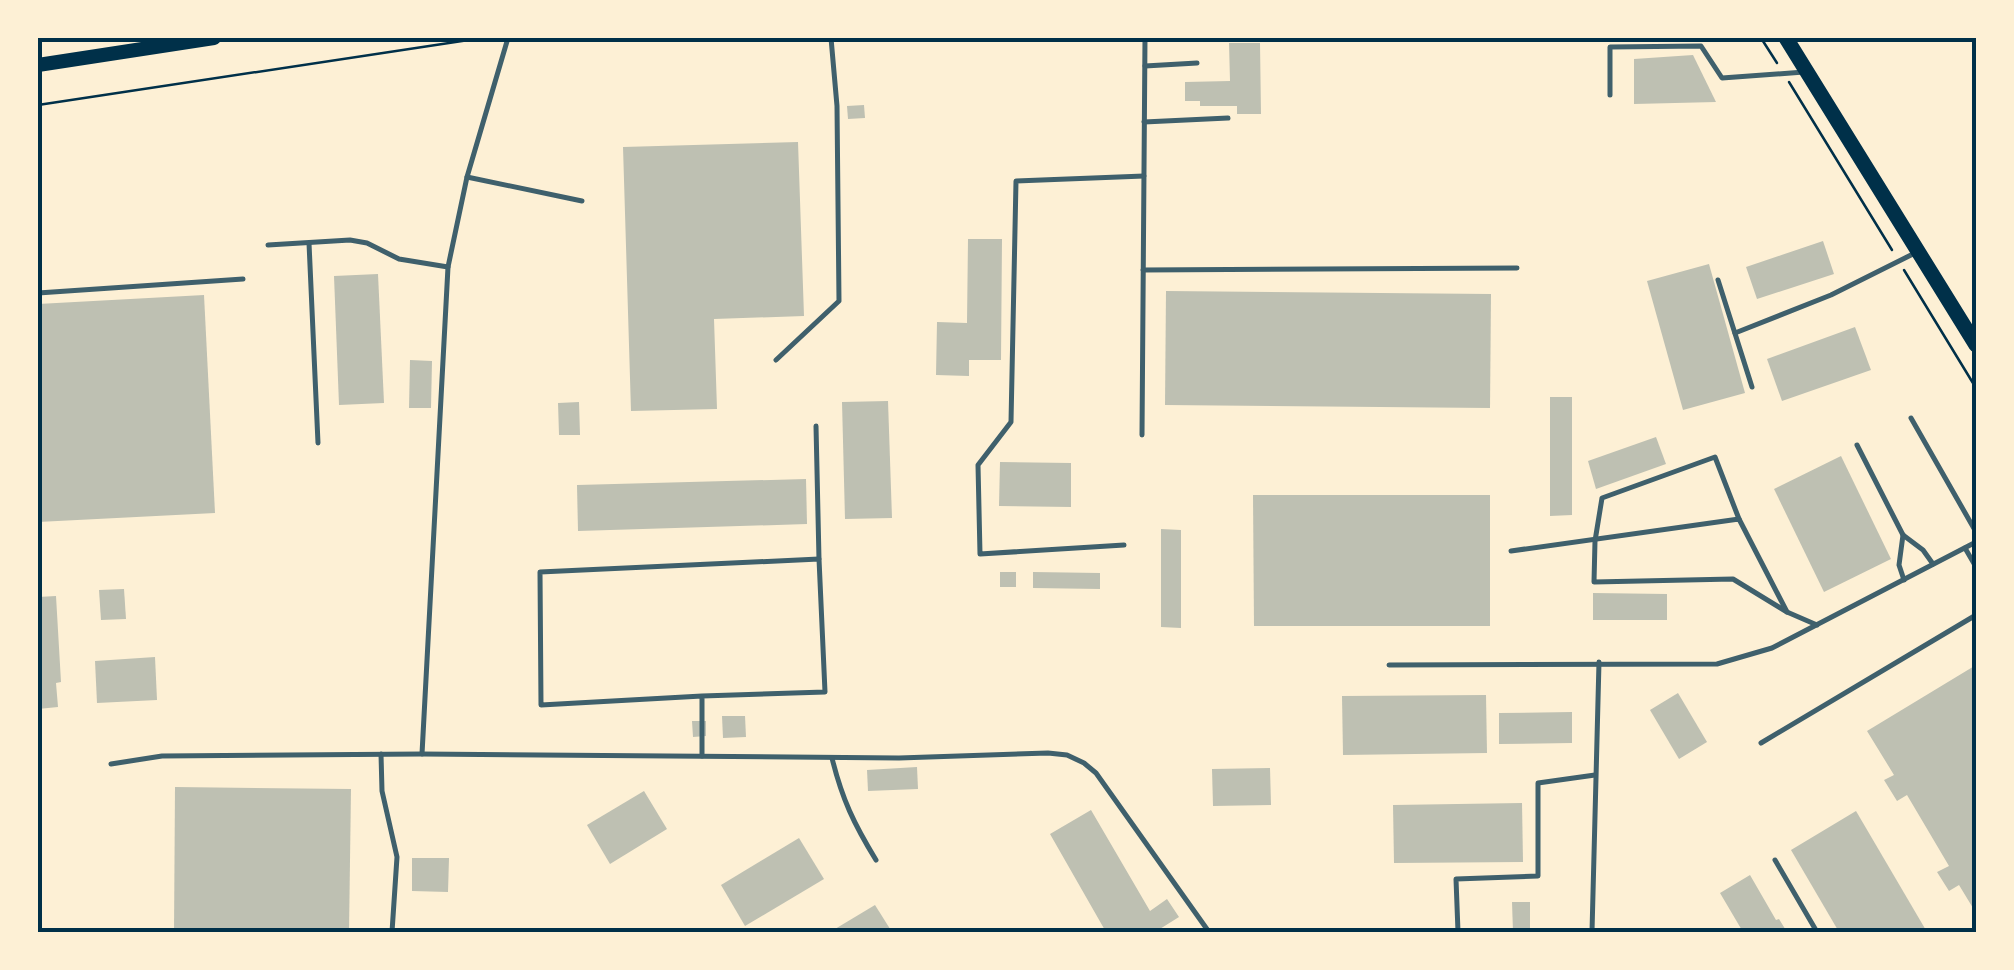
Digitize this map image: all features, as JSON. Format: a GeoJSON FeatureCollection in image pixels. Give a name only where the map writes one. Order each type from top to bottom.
{"type":"FeatureCollection","features":[{"type":"Feature","properties":{"kind":"main road"},"geometry":{"type":"LineString","coordinates":[[38,66],[214,38]]}},
{"type":"Feature","properties":{"kind":"main road"},"geometry":{"type":"LineString","coordinates":[[1786,38],[1976,345]]}},
{"type":"Feature","properties":{"kind":"lane"},"geometry":{"type":"LineString","coordinates":[[422,754],[448,266],[467,177],[508,38]]}},
{"type":"Feature","properties":{"kind":"lane"},"geometry":{"type":"LineString","coordinates":[[776,360],[838,302],[837,106],[831,38]]}},
{"type":"Feature","properties":{"kind":"lane"},"geometry":{"type":"LineString","coordinates":[[1142,434],[1145,38]]}},
{"type":"Feature","properties":{"kind":"lane"},"geometry":{"type":"LineString","coordinates":[[1610,95],[1610,47],[1701,46],[1722,78],[1806,71]]}},
{"type":"Feature","properties":{"kind":"lane"},"geometry":{"type":"LineString","coordinates":[[1145,66],[1196,63]]}},
{"type":"Feature","properties":{"kind":"lane"},"geometry":{"type":"LineString","coordinates":[[1144,122],[1228,118]]}},
{"type":"Feature","properties":{"kind":"lane"},"geometry":{"type":"LineString","coordinates":[[1124,544],[980,554],[978,465],[1011,422],[1016,181],[1144,176]]}},
{"type":"Feature","properties":{"kind":"lane"},"geometry":{"type":"LineString","coordinates":[[467,177],[582,201]]}},
{"type":"Feature","properties":{"kind":"lane"},"geometry":{"type":"LineString","coordinates":[[268,246],[350,240],[367,243],[399,259],[448,266]]}},
{"type":"Feature","properties":{"kind":"lane"},"geometry":{"type":"LineString","coordinates":[[308,243],[318,443]]}},
{"type":"Feature","properties":{"kind":"lane"},"geometry":{"type":"LineString","coordinates":[[1735,333],[1831,296],[1918,251]]}},
{"type":"Feature","properties":{"kind":"lane"},"geometry":{"type":"LineString","coordinates":[[1143,270],[1517,268]]}},
{"type":"Feature","properties":{"kind":"lane"},"geometry":{"type":"LineString","coordinates":[[38,293],[243,279]]}},
{"type":"Feature","properties":{"kind":"lane"},"geometry":{"type":"LineString","coordinates":[[1718,280],[1752,388]]}},
{"type":"Feature","properties":{"kind":"lane"},"geometry":{"type":"LineString","coordinates":[[1912,418],[1976,532]]}},
{"type":"Feature","properties":{"kind":"lane"},"geometry":{"type":"LineString","coordinates":[[816,426],[825,692],[540,705],[540,572],[819,559]]}},
{"type":"Feature","properties":{"kind":"lane"},"geometry":{"type":"LineString","coordinates":[[1857,445],[1903,535],[1934,564]]}},
{"type":"Feature","properties":{"kind":"lane"},"geometry":{"type":"LineString","coordinates":[[1787,612],[1739,519],[1715,457],[1602,498],[1594,582],[1733,579],[1787,612],[1817,625]]}},
{"type":"Feature","properties":{"kind":"lane"},"geometry":{"type":"LineString","coordinates":[[1511,551],[1739,519]]}},
{"type":"Feature","properties":{"kind":"lane"},"geometry":{"type":"LineString","coordinates":[[1903,535],[1899,564],[1904,580]]}},
{"type":"Feature","properties":{"kind":"lane"},"geometry":{"type":"LineString","coordinates":[[1389,666],[1718,664],[1772,648],[1976,542]]}},
{"type":"Feature","properties":{"kind":"lane"},"geometry":{"type":"LineString","coordinates":[[1965,548],[1976,568]]}},
{"type":"Feature","properties":{"kind":"lane"},"geometry":{"type":"LineString","coordinates":[[1761,743],[1976,615]]}},
{"type":"Feature","properties":{"kind":"lane"},"geometry":{"type":"LineString","coordinates":[[1592,932],[1599,662]]}},
{"type":"Feature","properties":{"kind":"lane"},"geometry":{"type":"LineString","coordinates":[[702,696],[702,756]]}},
{"type":"Feature","properties":{"kind":"lane"},"geometry":{"type":"LineString","coordinates":[[111,764],[162,756],[832,757],[1048,753],[1084,763],[1110,790],[1208,932]]}},
{"type":"Feature","properties":{"kind":"lane"},"geometry":{"type":"LineString","coordinates":[[381,754],[382,790],[397,857],[392,932]]}},
{"type":"Feature","properties":{"kind":"lane"},"geometry":{"type":"LineString","coordinates":[[832,757],[850,818],[876,860]]}},
{"type":"Feature","properties":{"kind":"lane"},"geometry":{"type":"LineString","coordinates":[[1458,932],[1456,879],[1538,876],[1538,783],[1594,775]]}},
{"type":"Feature","properties":{"kind":"lane"},"geometry":{"type":"LineString","coordinates":[[1775,860],[1817,932]]}},
{"type":"Feature","properties":{"kind":"path"},"geometry":{"type":"LineString","coordinates":[[38,106],[482,38]]}},
{"type":"Feature","properties":{"kind":"path"},"geometry":{"type":"LineString","coordinates":[[1761,38],[1976,388]]}},
{"type":"Feature","properties":{"kind":"building"},"geometry":{"type":"Polygon","coordinates":[[[1229,43],[1260,43],[1261,114],[1237,114],[1237,106],[1200,106],[1200,101],[1185,101],[1185,82],[1230,81],[1229,43]]]}},
{"type":"Feature","properties":{"kind":"building"},"geometry":{"type":"Polygon","coordinates":[[[1693,55],[1716,102],[1634,104],[1634,59],[1693,55]]]}},
{"type":"Feature","properties":{"kind":"building"},"geometry":{"type":"Polygon","coordinates":[[[864,105],[865,118],[848,119],[847,106],[864,105]]]}},
{"type":"Feature","properties":{"kind":"building"},"geometry":{"type":"Polygon","coordinates":[[[798,142],[804,316],[714,319],[717,409],[631,411],[623,147],[798,142]]]}},
{"type":"Feature","properties":{"kind":"building"},"geometry":{"type":"Polygon","coordinates":[[[968,239],[1002,239],[1001,360],[969,360],[969,376],[936,375],[937,322],[967,323],[968,239]]]}},
{"type":"Feature","properties":{"kind":"building"},"geometry":{"type":"Polygon","coordinates":[[[1823,241],[1834,274],[1757,299],[1746,267],[1823,241]]]}},
{"type":"Feature","properties":{"kind":"building"},"geometry":{"type":"Polygon","coordinates":[[[1709,264],[1745,393],[1683,410],[1647,281],[1709,264]]]}},
{"type":"Feature","properties":{"kind":"building"},"geometry":{"type":"Polygon","coordinates":[[[378,274],[384,403],[339,405],[334,276],[378,274]]]}},
{"type":"Feature","properties":{"kind":"building"},"geometry":{"type":"Polygon","coordinates":[[[1166,291],[1491,294],[1490,408],[1165,405],[1166,291]]]}},
{"type":"Feature","properties":{"kind":"building"},"geometry":{"type":"Polygon","coordinates":[[[204,295],[215,513],[38,522],[38,304],[204,295]]]}},
{"type":"Feature","properties":{"kind":"building"},"geometry":{"type":"Polygon","coordinates":[[[1855,327],[1871,370],[1782,401],[1767,359],[1855,327]]]}},
{"type":"Feature","properties":{"kind":"building"},"geometry":{"type":"Polygon","coordinates":[[[410,360],[432,361],[431,408],[409,408],[410,360]]]}},
{"type":"Feature","properties":{"kind":"building"},"geometry":{"type":"Polygon","coordinates":[[[1550,397],[1572,397],[1572,515],[1550,516],[1550,397]]]}},
{"type":"Feature","properties":{"kind":"building"},"geometry":{"type":"Polygon","coordinates":[[[888,401],[892,518],[845,519],[842,402],[888,401]]]}},
{"type":"Feature","properties":{"kind":"building"},"geometry":{"type":"Polygon","coordinates":[[[579,402],[580,435],[559,435],[558,403],[579,402]]]}},
{"type":"Feature","properties":{"kind":"building"},"geometry":{"type":"Polygon","coordinates":[[[1656,437],[1666,464],[1596,489],[1588,461],[1656,437]]]}},
{"type":"Feature","properties":{"kind":"building"},"geometry":{"type":"Polygon","coordinates":[[[1841,456],[1891,559],[1824,592],[1774,489],[1841,456]]]}},
{"type":"Feature","properties":{"kind":"building"},"geometry":{"type":"Polygon","coordinates":[[[1000,462],[1071,463],[1071,507],[999,506],[1000,462]]]}},
{"type":"Feature","properties":{"kind":"building"},"geometry":{"type":"Polygon","coordinates":[[[806,479],[807,524],[578,531],[577,485],[806,479]]]}},
{"type":"Feature","properties":{"kind":"building"},"geometry":{"type":"Polygon","coordinates":[[[1253,495],[1490,495],[1490,626],[1254,626],[1253,495]]]}},
{"type":"Feature","properties":{"kind":"building"},"geometry":{"type":"Polygon","coordinates":[[[1161,529],[1181,530],[1181,628],[1161,627],[1161,529]]]}},
{"type":"Feature","properties":{"kind":"building"},"geometry":{"type":"Polygon","coordinates":[[[1000,572],[1016,572],[1016,587],[1000,587],[1000,572]]]}},
{"type":"Feature","properties":{"kind":"building"},"geometry":{"type":"Polygon","coordinates":[[[1033,572],[1100,573],[1100,589],[1033,588],[1033,572]]]}},
{"type":"Feature","properties":{"kind":"building"},"geometry":{"type":"Polygon","coordinates":[[[124,589],[126,619],[101,620],[99,590],[124,589]]]}},
{"type":"Feature","properties":{"kind":"building"},"geometry":{"type":"Polygon","coordinates":[[[1593,593],[1667,594],[1667,620],[1593,620],[1593,593]]]}},
{"type":"Feature","properties":{"kind":"building"},"geometry":{"type":"Polygon","coordinates":[[[56,596],[61,682],[56,683],[58,707],[38,709],[38,597],[56,596]]]}},
{"type":"Feature","properties":{"kind":"building"},"geometry":{"type":"Polygon","coordinates":[[[155,657],[157,700],[97,703],[95,661],[155,657]]]}},
{"type":"Feature","properties":{"kind":"building"},"geometry":{"type":"Polygon","coordinates":[[[1976,665],[1976,913],[1959,885],[1949,891],[1937,872],[1949,866],[1907,795],[1897,801],[1884,780],[1894,775],[1867,731],[1976,665]]]}},
{"type":"Feature","properties":{"kind":"building"},"geometry":{"type":"Polygon","coordinates":[[[1678,693],[1707,742],[1679,759],[1650,710],[1678,693]]]}},
{"type":"Feature","properties":{"kind":"building"},"geometry":{"type":"Polygon","coordinates":[[[1486,695],[1487,753],[1343,755],[1342,696],[1486,695]]]}},
{"type":"Feature","properties":{"kind":"building"},"geometry":{"type":"Polygon","coordinates":[[[1572,712],[1572,743],[1499,744],[1499,713],[1572,712]]]}},
{"type":"Feature","properties":{"kind":"building"},"geometry":{"type":"Polygon","coordinates":[[[722,716],[745,716],[746,737],[723,738],[722,716]]]}},
{"type":"Feature","properties":{"kind":"building"},"geometry":{"type":"Polygon","coordinates":[[[692,721],[706,721],[706,736],[693,737],[692,721]]]}},
{"type":"Feature","properties":{"kind":"building"},"geometry":{"type":"Polygon","coordinates":[[[917,767],[918,789],[868,791],[867,770],[917,767]]]}},
{"type":"Feature","properties":{"kind":"building"},"geometry":{"type":"Polygon","coordinates":[[[1270,768],[1271,805],[1213,806],[1212,769],[1270,768]]]}},
{"type":"Feature","properties":{"kind":"building"},"geometry":{"type":"Polygon","coordinates":[[[175,787],[351,789],[349,932],[174,932],[175,787]]]}},
{"type":"Feature","properties":{"kind":"building"},"geometry":{"type":"Polygon","coordinates":[[[644,791],[667,829],[610,864],[587,825],[644,791]]]}},
{"type":"Feature","properties":{"kind":"building"},"geometry":{"type":"Polygon","coordinates":[[[1522,803],[1523,862],[1394,863],[1393,805],[1522,803]]]}},
{"type":"Feature","properties":{"kind":"building"},"geometry":{"type":"Polygon","coordinates":[[[1091,810],[1150,911],[1167,899],[1179,917],[1155,932],[1106,932],[1050,834],[1091,810]]]}},
{"type":"Feature","properties":{"kind":"building"},"geometry":{"type":"Polygon","coordinates":[[[1856,811],[1927,932],[1839,932],[1791,850],[1856,811]]]}},
{"type":"Feature","properties":{"kind":"building"},"geometry":{"type":"Polygon","coordinates":[[[799,838],[824,879],[745,926],[721,885],[799,838]]]}},
{"type":"Feature","properties":{"kind":"building"},"geometry":{"type":"Polygon","coordinates":[[[412,858],[449,858],[448,892],[412,891],[412,858]]]}},
{"type":"Feature","properties":{"kind":"building"},"geometry":{"type":"Polygon","coordinates":[[[1750,875],[1787,932],[1743,932],[1720,893],[1750,875]]]}},
{"type":"Feature","properties":{"kind":"building"},"geometry":{"type":"Polygon","coordinates":[[[1512,902],[1530,902],[1530,932],[1513,932],[1512,902]]]}},
{"type":"Feature","properties":{"kind":"building"},"geometry":{"type":"Polygon","coordinates":[[[875,905],[892,932],[830,932],[875,905]]]}}]}
